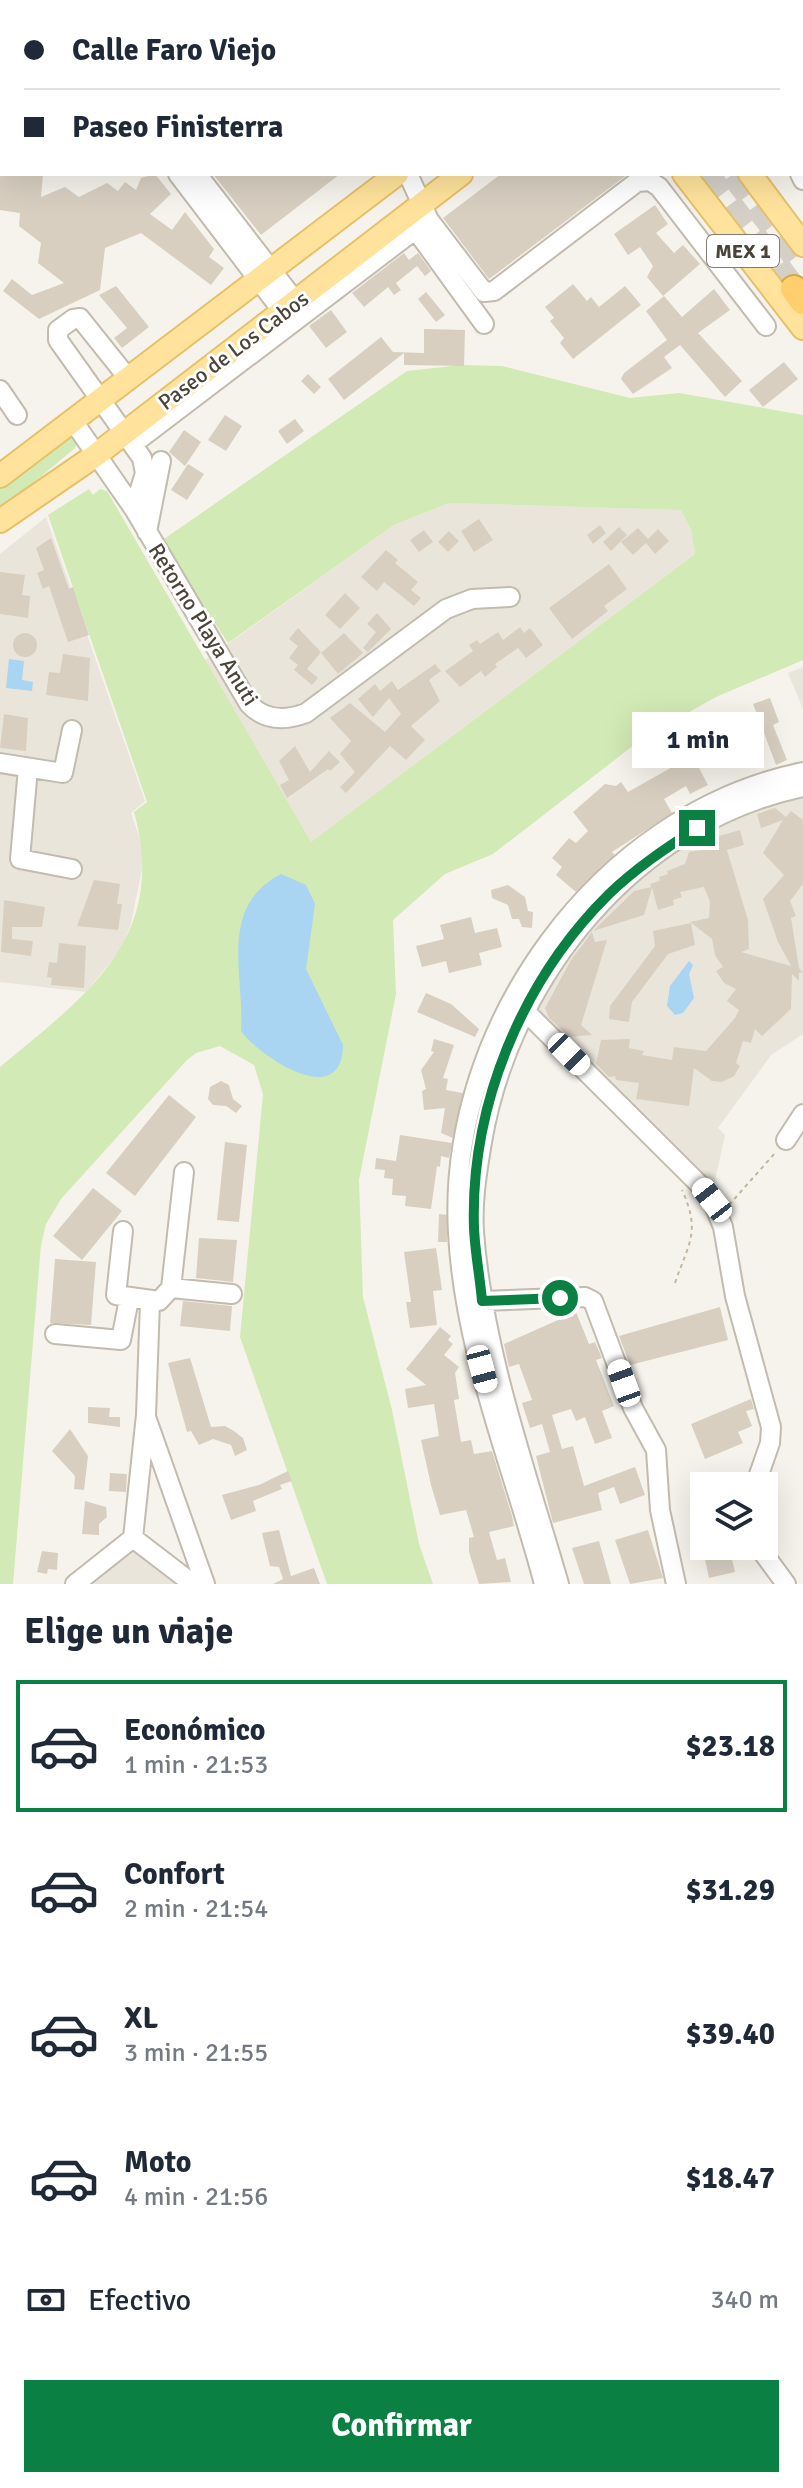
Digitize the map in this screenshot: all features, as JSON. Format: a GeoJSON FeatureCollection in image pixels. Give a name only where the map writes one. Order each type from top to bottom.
{"type":"FeatureCollection","features":[{"type":"Feature","properties":{"kind":"main road","name":"Paseo de Los Cabos"},"geometry":{"type":"LineString","coordinates":[[0,476],[394,176]]}},
{"type":"Feature","properties":{"kind":"main road","name":"Paseo de Los Cabos"},"geometry":{"type":"LineString","coordinates":[[0,521],[96,455],[129,438],[290,307],[411,223],[423,202],[458,176]]}},
{"type":"Feature","properties":{"kind":"main road","name":"MEX 1"},"geometry":{"type":"LineString","coordinates":[[686,176],[803,328]]}},
{"type":"Feature","properties":{"kind":"main road","name":"MEX 1"},"geometry":{"type":"LineString","coordinates":[[751,176],[803,245]]}},
{"type":"Feature","properties":{"kind":"street"},"geometry":{"type":"LineString","coordinates":[[181,176],[212,195]]}},
{"type":"Feature","properties":{"kind":"street"},"geometry":{"type":"LineString","coordinates":[[198,176],[290,307]]}},
{"type":"Feature","properties":{"kind":"street"},"geometry":{"type":"LineString","coordinates":[[409,176],[429,220],[484,292],[491,292],[637,182],[650,181],[766,326]]}},
{"type":"Feature","properties":{"kind":"street"},"geometry":{"type":"LineString","coordinates":[[129,438],[411,223],[484,324]]}},
{"type":"Feature","properties":{"kind":"street"},"geometry":{"type":"LineString","coordinates":[[128,378],[80,318],[61,327],[57,333],[58,340],[103,399],[145,465],[134,509]]}},
{"type":"Feature","properties":{"kind":"street"},"geometry":{"type":"LineString","coordinates":[[0,390],[17,415]]}},
{"type":"Feature","properties":{"kind":"street","name":"Retorno Playa Anuti"},"geometry":{"type":"LineString","coordinates":[[73,421],[134,509],[249,704],[272,718],[294,718],[306,713],[446,609],[472,599],[510,597]]}},
{"type":"Feature","properties":{"kind":"street"},"geometry":{"type":"LineString","coordinates":[[147,532],[161,461]]}},
{"type":"Feature","properties":{"kind":"street"},"geometry":{"type":"LineString","coordinates":[[0,763],[63,773],[72,730]]}},
{"type":"Feature","properties":{"kind":"street"},"geometry":{"type":"LineString","coordinates":[[28,768],[20,859],[72,869]]}},
{"type":"Feature","properties":{"kind":"street"},"geometry":{"type":"LineString","coordinates":[[551,1580],[466,1231],[493,1089],[524,1010],[577,931],[608,895],[637,869],[697,828],[803,772]]}},
{"type":"Feature","properties":{"kind":"street"},"geometry":{"type":"LineString","coordinates":[[551,1580],[477,1350],[466,1303],[466,1231],[461,1165],[471,1110],[496,1034],[531,966],[594,890],[632,855],[691,815],[776,786],[803,787]]}},
{"type":"Feature","properties":{"kind":"street"},"geometry":{"type":"LineString","coordinates":[[524,1010],[707,1194],[719,1216],[737,1307],[771,1427],[770,1443],[760,1472]]}},
{"type":"Feature","properties":{"kind":"street"},"geometry":{"type":"LineString","coordinates":[[786,1140],[803,1114]]}},
{"type":"Feature","properties":{"kind":"street"},"geometry":{"type":"LineString","coordinates":[[123,1231],[115,1292],[118,1297],[150,1302],[164,1298],[171,1288],[184,1172]]}},
{"type":"Feature","properties":{"kind":"street"},"geometry":{"type":"LineString","coordinates":[[171,1288],[232,1294]]}},
{"type":"Feature","properties":{"kind":"street"},"geometry":{"type":"LineString","coordinates":[[482,1301],[585,1297],[593,1301],[633,1408],[656,1450],[660,1510],[676,1584]]}},
{"type":"Feature","properties":{"kind":"street"},"geometry":{"type":"LineString","coordinates":[[55,1334],[121,1340],[129,1299]]}},
{"type":"Feature","properties":{"kind":"street"},"geometry":{"type":"LineString","coordinates":[[75,1584],[133,1538],[146,1415],[150,1302]]}},
{"type":"Feature","properties":{"kind":"street"},"geometry":{"type":"LineString","coordinates":[[146,1415],[205,1584]]}},
{"type":"Feature","properties":{"kind":"street"},"geometry":{"type":"LineString","coordinates":[[138,1472],[145,1463],[164,1461]]}},
{"type":"Feature","properties":{"kind":"street"},"geometry":{"type":"LineString","coordinates":[[133,1538],[174,1566],[193,1584]]}},
{"type":"Feature","properties":{"kind":"street"},"geometry":{"type":"LineString","coordinates":[[174,1566],[182,1567],[195,1554]]}},
{"type":"Feature","properties":{"kind":"street"},"geometry":{"type":"LineString","coordinates":[[768,1560],[786,1584]]}},
{"type":"Feature","properties":{"kind":"path"},"geometry":{"type":"LineString","coordinates":[[719,1216],[786,1140]]}},
{"type":"Feature","properties":{"kind":"path"},"geometry":{"type":"LineString","coordinates":[[675,1283],[693,1230],[694,1217],[679,1184],[680,1166]]}},
{"type":"Feature","properties":{"kind":"shaded area"},"geometry":{"type":"Polygon","coordinates":[[[449,503],[681,510],[691,530],[695,554],[311,842],[204,661],[394,525],[449,503]]]}},
{"type":"Feature","properties":{"kind":"shaded area"},"geometry":{"type":"Polygon","coordinates":[[[46,517],[145,801],[131,813],[142,845],[142,869],[131,923],[122,948],[86,992],[0,982],[0,554],[46,517]]]}},
{"type":"Feature","properties":{"kind":"shaded area"},"geometry":{"type":"Polygon","coordinates":[[[803,667],[803,709],[788,673],[803,667]]]}},
{"type":"Feature","properties":{"kind":"shaded area"},"geometry":{"type":"Polygon","coordinates":[[[803,790],[803,1034],[771,1055],[718,1128],[725,1135],[710,1203],[522,1013],[583,924],[694,831],[803,790]]]}},
{"type":"Feature","properties":{"kind":"shaded area"},"geometry":{"type":"Polygon","coordinates":[[[140,1547],[180,1584],[84,1584],[140,1547]]]}},
{"type":"Feature","properties":{"kind":"green space"},"geometry":{"type":"Polygon","coordinates":[[[462,365],[502,366],[630,398],[679,393],[803,415],[803,660],[716,697],[643,738],[493,854],[445,874],[393,920],[396,994],[359,1180],[363,1297],[392,1410],[419,1544],[433,1584],[327,1584],[240,1337],[263,1094],[254,1065],[220,1046],[196,1053],[186,1061],[61,1199],[46,1224],[41,1245],[13,1584],[0,1584],[0,1067],[89,988],[112,960],[130,930],[140,895],[142,856],[134,812],[147,802],[48,515],[89,489],[93,495],[100,489],[107,491],[311,842],[695,554],[691,530],[681,510],[449,503],[394,525],[228,643],[161,541],[407,371],[462,365]]]}},
{"type":"Feature","properties":{"kind":"green space"},"geometry":{"type":"Polygon","coordinates":[[[67,433],[79,437],[75,448],[0,511],[0,482],[67,433]]]}},
{"type":"Feature","properties":{"kind":"water"},"geometry":{"type":"Polygon","coordinates":[[[9,659],[24,661],[22,680],[33,682],[32,691],[6,688],[9,659]]]}},
{"type":"Feature","properties":{"kind":"water"},"geometry":{"type":"Polygon","coordinates":[[[281,874],[306,885],[315,904],[306,969],[343,1045],[339,1065],[329,1075],[315,1077],[281,1065],[241,1031],[238,944],[241,924],[248,905],[261,888],[281,874]]]}},
{"type":"Feature","properties":{"kind":"water"},"geometry":{"type":"Polygon","coordinates":[[[689,961],[693,965],[689,974],[694,998],[683,1013],[675,1015],[667,1006],[670,986],[689,961]]]}},
{"type":"Feature","properties":{"kind":"building"},"geometry":{"type":"Polygon","coordinates":[[[0,176],[43,176],[41,197],[65,187],[79,197],[107,183],[118,191],[125,182],[136,190],[141,178],[157,176],[171,194],[150,214],[172,230],[185,212],[214,249],[209,257],[224,268],[211,285],[141,233],[105,248],[100,290],[39,319],[3,291],[12,279],[32,295],[64,283],[38,263],[41,243],[19,226],[20,213],[0,210],[0,176]]]}},
{"type":"Feature","properties":{"kind":"building"},"geometry":{"type":"Polygon","coordinates":[[[215,176],[337,176],[261,235],[215,176]]]}},
{"type":"Feature","properties":{"kind":"building"},"geometry":{"type":"Polygon","coordinates":[[[498,176],[625,176],[489,279],[443,218],[498,176]]]}},
{"type":"Feature","properties":{"kind":"building"},"geometry":{"type":"Polygon","coordinates":[[[655,205],[668,224],[656,233],[674,253],[683,245],[700,264],[663,296],[647,277],[653,266],[640,247],[628,255],[614,234],[655,205]]]}},
{"type":"Feature","properties":{"kind":"building"},"geometry":{"type":"Polygon","coordinates":[[[404,253],[409,260],[418,253],[431,271],[425,276],[417,266],[396,283],[401,290],[394,295],[388,287],[364,307],[352,293],[404,253]]]}},
{"type":"Feature","properties":{"kind":"building"},"geometry":{"type":"Polygon","coordinates":[[[573,284],[587,301],[591,297],[599,307],[625,286],[641,305],[573,359],[560,343],[564,338],[550,321],[554,318],[545,307],[573,284]]]}},
{"type":"Feature","properties":{"kind":"building"},"geometry":{"type":"Polygon","coordinates":[[[116,286],[149,327],[122,348],[114,338],[127,328],[99,295],[116,286]]]}},
{"type":"Feature","properties":{"kind":"building"},"geometry":{"type":"Polygon","coordinates":[[[714,289],[730,310],[698,333],[742,381],[725,397],[680,345],[664,357],[672,368],[633,394],[621,379],[624,373],[667,340],[646,311],[664,296],[682,317],[714,289]]]}},
{"type":"Feature","properties":{"kind":"building"},"geometry":{"type":"Polygon","coordinates":[[[426,292],[445,315],[436,322],[418,299],[426,292]]]}},
{"type":"Feature","properties":{"kind":"building"},"geometry":{"type":"Polygon","coordinates":[[[331,310],[347,332],[326,348],[309,326],[331,310]]]}},
{"type":"Feature","properties":{"kind":"building"},"geometry":{"type":"Polygon","coordinates":[[[424,329],[465,330],[464,366],[404,365],[404,353],[344,400],[328,379],[381,337],[393,352],[424,353],[424,329]]]}},
{"type":"Feature","properties":{"kind":"building"},"geometry":{"type":"Polygon","coordinates":[[[784,362],[798,379],[763,407],[749,390],[784,362]]]}},
{"type":"Feature","properties":{"kind":"building"},"geometry":{"type":"Polygon","coordinates":[[[308,374],[321,387],[314,394],[301,381],[308,374]]]}},
{"type":"Feature","properties":{"kind":"building"},"geometry":{"type":"Polygon","coordinates":[[[225,415],[242,426],[226,451],[208,440],[225,415]]]}},
{"type":"Feature","properties":{"kind":"building"},"geometry":{"type":"Polygon","coordinates":[[[295,419],[304,431],[287,444],[278,431],[295,419]]]}},
{"type":"Feature","properties":{"kind":"building"},"geometry":{"type":"Polygon","coordinates":[[[184,430],[201,442],[185,466],[169,452],[184,430]]]}},
{"type":"Feature","properties":{"kind":"building"},"geometry":{"type":"Polygon","coordinates":[[[188,464],[204,474],[187,500],[171,490],[188,464]]]}},
{"type":"Feature","properties":{"kind":"building"},"geometry":{"type":"Polygon","coordinates":[[[479,519],[493,540],[474,552],[461,531],[479,519]]]}},
{"type":"Feature","properties":{"kind":"building"},"geometry":{"type":"Polygon","coordinates":[[[600,525],[606,533],[593,544],[587,535],[600,525]]]}},
{"type":"Feature","properties":{"kind":"building"},"geometry":{"type":"Polygon","coordinates":[[[619,527],[627,535],[611,551],[603,542],[619,527]]]}},
{"type":"Feature","properties":{"kind":"building"},"geometry":{"type":"Polygon","coordinates":[[[638,528],[648,539],[658,529],[669,541],[655,554],[646,543],[633,555],[621,542],[638,528]]]}},
{"type":"Feature","properties":{"kind":"building"},"geometry":{"type":"Polygon","coordinates":[[[424,530],[433,542],[419,552],[410,540],[424,530]]]}},
{"type":"Feature","properties":{"kind":"building"},"geometry":{"type":"Polygon","coordinates":[[[449,531],[459,541],[448,552],[438,542],[449,531]]]}},
{"type":"Feature","properties":{"kind":"building"},"geometry":{"type":"Polygon","coordinates":[[[51,538],[69,589],[73,587],[89,635],[68,642],[49,586],[43,589],[37,573],[44,570],[36,548],[51,538]]]}},
{"type":"Feature","properties":{"kind":"building"},"geometry":{"type":"Polygon","coordinates":[[[386,550],[398,560],[395,563],[418,582],[411,590],[421,598],[414,606],[384,582],[377,591],[361,577],[386,550]]]}},
{"type":"Feature","properties":{"kind":"building"},"geometry":{"type":"Polygon","coordinates":[[[609,564],[627,589],[604,606],[608,611],[572,639],[549,608],[609,564]]]}},
{"type":"Feature","properties":{"kind":"building"},"geometry":{"type":"Polygon","coordinates":[[[0,572],[25,575],[22,595],[30,596],[28,618],[0,614],[0,572]]]}},
{"type":"Feature","properties":{"kind":"building"},"geometry":{"type":"Polygon","coordinates":[[[345,593],[360,608],[340,629],[325,615],[345,593]]]}},
{"type":"Feature","properties":{"kind":"building"},"geometry":{"type":"Polygon","coordinates":[[[377,613],[391,629],[368,652],[363,648],[376,632],[367,624],[377,613]]]}},
{"type":"Feature","properties":{"kind":"building"},"geometry":{"type":"Polygon","coordinates":[[[520,627],[524,633],[530,628],[543,645],[526,658],[518,648],[495,664],[497,667],[485,677],[481,671],[460,687],[445,671],[473,651],[469,645],[477,640],[480,644],[498,632],[503,640],[520,627]]]}},
{"type":"Feature","properties":{"kind":"building"},"geometry":{"type":"Polygon","coordinates":[[[298,628],[321,652],[307,669],[318,678],[312,685],[294,670],[298,665],[289,658],[298,646],[289,639],[298,628]]]}},
{"type":"Feature","properties":{"kind":"building"},"geometry":{"type":"Polygon","coordinates":[[[25,633],[36,640],[37,645],[30,656],[25,657],[14,650],[13,645],[20,634],[25,633]]]}},
{"type":"Feature","properties":{"kind":"building"},"geometry":{"type":"Polygon","coordinates":[[[344,633],[363,653],[338,674],[321,653],[344,633]]]}},
{"type":"Feature","properties":{"kind":"building"},"geometry":{"type":"Polygon","coordinates":[[[63,654],[90,658],[88,701],[46,695],[49,672],[60,673],[63,654]]]}},
{"type":"Feature","properties":{"kind":"building"},"geometry":{"type":"Polygon","coordinates":[[[435,664],[441,671],[429,680],[440,701],[411,726],[425,740],[406,760],[390,746],[346,793],[340,787],[355,772],[340,754],[351,741],[330,718],[350,703],[385,732],[401,714],[389,698],[373,717],[358,699],[375,684],[380,691],[392,681],[398,690],[435,664]]]}},
{"type":"Feature","properties":{"kind":"building"},"geometry":{"type":"Polygon","coordinates":[[[770,698],[779,722],[773,725],[787,760],[776,765],[753,704],[770,698]]]}},
{"type":"Feature","properties":{"kind":"building"},"geometry":{"type":"Polygon","coordinates":[[[4,714],[28,718],[26,751],[0,748],[4,714]]]}},
{"type":"Feature","properties":{"kind":"building"},"geometry":{"type":"Polygon","coordinates":[[[733,718],[745,742],[699,768],[708,785],[690,794],[686,786],[664,799],[672,813],[612,852],[615,855],[576,892],[556,875],[562,867],[552,858],[569,838],[576,843],[588,831],[573,812],[605,784],[616,786],[621,782],[628,792],[699,752],[695,742],[715,733],[712,728],[733,718]]]}},
{"type":"Feature","properties":{"kind":"building"},"geometry":{"type":"Polygon","coordinates":[[[295,746],[310,772],[329,751],[340,762],[287,798],[280,785],[289,780],[279,761],[295,746]]]}},
{"type":"Feature","properties":{"kind":"building"},"geometry":{"type":"Polygon","coordinates":[[[775,808],[786,817],[791,811],[803,820],[803,884],[790,901],[796,916],[791,918],[799,968],[803,972],[799,973],[799,981],[792,974],[791,1009],[762,1036],[755,1029],[751,1043],[743,1041],[736,1063],[740,1066],[734,1076],[722,1082],[712,1081],[694,1068],[689,1106],[636,1099],[639,1083],[609,1077],[596,1064],[601,1040],[630,1039],[629,1048],[644,1051],[642,1055],[672,1060],[674,1047],[706,1051],[739,1010],[727,1001],[736,989],[724,983],[716,971],[723,967],[715,955],[712,939],[690,922],[709,918],[710,902],[704,887],[680,892],[682,897],[673,900],[674,905],[658,910],[652,888],[644,915],[593,931],[634,891],[651,887],[650,884],[660,881],[659,877],[668,874],[667,871],[685,864],[689,852],[702,850],[704,843],[712,838],[740,830],[744,845],[727,850],[748,920],[749,949],[741,952],[791,966],[778,942],[763,899],[784,875],[763,853],[783,820],[761,828],[757,814],[775,808]]]}},
{"type":"Feature","properties":{"kind":"building"},"geometry":{"type":"Polygon","coordinates":[[[94,880],[120,884],[117,904],[122,904],[118,930],[77,926],[94,880]]]}},
{"type":"Feature","properties":{"kind":"building"},"geometry":{"type":"Polygon","coordinates":[[[508,885],[525,897],[528,911],[533,912],[532,928],[522,927],[519,919],[512,919],[508,905],[492,898],[491,890],[508,885]]]}},
{"type":"Feature","properties":{"kind":"building"},"geometry":{"type":"Polygon","coordinates":[[[4,900],[45,907],[42,927],[12,927],[12,939],[33,941],[31,956],[1,952],[4,900]]]}},
{"type":"Feature","properties":{"kind":"building"},"geometry":{"type":"Polygon","coordinates":[[[471,917],[475,933],[497,928],[502,947],[479,953],[482,965],[449,973],[446,961],[422,967],[416,946],[444,939],[440,925],[471,917]]]}},
{"type":"Feature","properties":{"kind":"building"},"geometry":{"type":"Polygon","coordinates":[[[691,923],[695,945],[668,954],[632,1002],[629,1022],[609,1019],[610,1006],[655,946],[653,931],[691,923]]]}},
{"type":"Feature","properties":{"kind":"building"},"geometry":{"type":"Polygon","coordinates":[[[592,932],[595,942],[607,940],[581,1025],[592,1035],[569,1037],[549,1018],[545,1008],[571,960],[592,932]]]}},
{"type":"Feature","properties":{"kind":"building"},"geometry":{"type":"Polygon","coordinates":[[[59,943],[86,946],[84,988],[51,985],[52,978],[47,977],[49,962],[57,963],[59,943]]]}},
{"type":"Feature","properties":{"kind":"building"},"geometry":{"type":"Polygon","coordinates":[[[426,993],[451,1004],[479,1029],[475,1037],[417,1012],[426,993]]]}},
{"type":"Feature","properties":{"kind":"building"},"geometry":{"type":"Polygon","coordinates":[[[434,1039],[454,1045],[443,1078],[448,1079],[446,1090],[463,1093],[453,1138],[441,1133],[445,1108],[424,1110],[422,1091],[426,1089],[421,1070],[434,1052],[431,1051],[434,1039]]]}},
{"type":"Feature","properties":{"kind":"building"},"geometry":{"type":"Polygon","coordinates":[[[221,1081],[229,1085],[233,1099],[242,1106],[236,1113],[226,1106],[213,1105],[208,1099],[210,1087],[221,1081]]]}},
{"type":"Feature","properties":{"kind":"building"},"geometry":{"type":"Polygon","coordinates":[[[169,1095],[196,1117],[135,1196],[106,1173],[169,1095]]]}},
{"type":"Feature","properties":{"kind":"building"},"geometry":{"type":"Polygon","coordinates":[[[400,1135],[452,1143],[449,1158],[441,1156],[440,1167],[437,1166],[431,1209],[405,1206],[406,1196],[392,1195],[393,1179],[384,1178],[385,1170],[375,1169],[376,1158],[396,1161],[400,1135]]]}},
{"type":"Feature","properties":{"kind":"building"},"geometry":{"type":"Polygon","coordinates":[[[225,1142],[247,1145],[239,1222],[217,1220],[225,1142]]]}},
{"type":"Feature","properties":{"kind":"building"},"geometry":{"type":"Polygon","coordinates":[[[93,1188],[122,1211],[82,1260],[53,1236],[93,1188]]]}},
{"type":"Feature","properties":{"kind":"building"},"geometry":{"type":"Polygon","coordinates":[[[439,1214],[447,1215],[447,1242],[438,1242],[439,1214]]]}},
{"type":"Feature","properties":{"kind":"building"},"geometry":{"type":"Polygon","coordinates":[[[199,1238],[237,1240],[233,1282],[196,1278],[199,1238]]]}},
{"type":"Feature","properties":{"kind":"building"},"geometry":{"type":"Polygon","coordinates":[[[436,1248],[442,1290],[433,1291],[437,1325],[410,1328],[406,1302],[411,1302],[404,1252],[436,1248]]]}},
{"type":"Feature","properties":{"kind":"building"},"geometry":{"type":"Polygon","coordinates":[[[55,1259],[96,1262],[91,1325],[50,1323],[55,1259]]]}},
{"type":"Feature","properties":{"kind":"building"},"geometry":{"type":"Polygon","coordinates":[[[183,1301],[232,1306],[230,1331],[180,1326],[183,1301]]]}},
{"type":"Feature","properties":{"kind":"building"},"geometry":{"type":"Polygon","coordinates":[[[720,1307],[728,1340],[630,1365],[619,1336],[720,1307]]]}},
{"type":"Feature","properties":{"kind":"building"},"geometry":{"type":"Polygon","coordinates":[[[576,1312],[589,1344],[595,1342],[602,1358],[596,1360],[614,1406],[602,1411],[612,1438],[595,1444],[585,1417],[576,1421],[571,1409],[552,1415],[562,1449],[573,1446],[584,1486],[635,1467],[645,1495],[620,1504],[614,1487],[598,1493],[602,1510],[553,1523],[536,1456],[550,1452],[542,1424],[530,1428],[522,1403],[532,1400],[519,1364],[509,1367],[504,1344],[576,1312]]]}},
{"type":"Feature","properties":{"kind":"building"},"geometry":{"type":"Polygon","coordinates":[[[440,1327],[451,1336],[448,1340],[453,1344],[444,1355],[459,1367],[455,1373],[459,1399],[454,1400],[461,1442],[471,1440],[474,1454],[492,1451],[512,1516],[514,1526],[489,1532],[497,1560],[505,1558],[511,1582],[479,1584],[469,1552],[469,1538],[474,1537],[466,1510],[440,1515],[431,1485],[421,1440],[439,1436],[434,1404],[408,1408],[405,1389],[426,1385],[406,1369],[440,1327]]]}},
{"type":"Feature","properties":{"kind":"building"},"geometry":{"type":"Polygon","coordinates":[[[190,1358],[211,1427],[225,1426],[234,1431],[243,1438],[247,1450],[235,1456],[231,1445],[213,1439],[199,1445],[191,1431],[187,1432],[168,1363],[190,1358]]]}},
{"type":"Feature","properties":{"kind":"building"},"geometry":{"type":"Polygon","coordinates":[[[751,1399],[754,1409],[746,1411],[752,1426],[738,1432],[743,1443],[705,1459],[691,1424],[751,1399]]]}},
{"type":"Feature","properties":{"kind":"building"},"geometry":{"type":"Polygon","coordinates":[[[88,1407],[110,1408],[109,1417],[120,1417],[120,1427],[88,1423],[88,1407]]]}},
{"type":"Feature","properties":{"kind":"building"},"geometry":{"type":"Polygon","coordinates":[[[70,1429],[88,1456],[84,1490],[74,1489],[75,1476],[52,1451],[70,1429]]]}},
{"type":"Feature","properties":{"kind":"building"},"geometry":{"type":"Polygon","coordinates":[[[288,1471],[292,1481],[280,1485],[282,1489],[253,1501],[256,1511],[231,1520],[222,1495],[259,1485],[288,1471]]]}},
{"type":"Feature","properties":{"kind":"building"},"geometry":{"type":"Polygon","coordinates":[[[110,1473],[127,1474],[126,1492],[109,1491],[110,1473]]]}},
{"type":"Feature","properties":{"kind":"building"},"geometry":{"type":"Polygon","coordinates":[[[85,1501],[106,1507],[107,1517],[99,1524],[99,1535],[82,1534],[85,1501]]]}},
{"type":"Feature","properties":{"kind":"building"},"geometry":{"type":"Polygon","coordinates":[[[279,1530],[291,1576],[314,1568],[320,1584],[273,1584],[283,1579],[279,1567],[270,1566],[262,1533],[279,1530]]]}},
{"type":"Feature","properties":{"kind":"building"},"geometry":{"type":"Polygon","coordinates":[[[648,1530],[663,1578],[630,1584],[615,1540],[648,1530]]]}},
{"type":"Feature","properties":{"kind":"building"},"geometry":{"type":"Polygon","coordinates":[[[599,1541],[611,1584],[584,1584],[572,1548],[599,1541]]]}},
{"type":"Feature","properties":{"kind":"building"},"geometry":{"type":"Polygon","coordinates":[[[42,1551],[58,1553],[57,1570],[48,1569],[47,1574],[37,1572],[42,1551]]]}},
{"type":"Feature","properties":{"kind":"building"},"geometry":{"type":"Polygon","coordinates":[[[705,1560],[732,1560],[735,1572],[709,1578],[705,1560]]]}},
{"type":"Feature","properties":{"kind":"tunnel"},"geometry":{"type":"LineString","coordinates":[[708,176],[794,289]]}},
{"type":"Feature","properties":{"kind":"tunnel"},"geometry":{"type":"LineString","coordinates":[[735,176],[803,266]]}},
{"type":"Feature","properties":{"kind":"route"},"geometry":{"type":"LineString","coordinates":[[560,1298],[482,1301],[474,1205],[493,1089],[524,1010],[540,981],[585,921],[637,869],[697,828]]}}]}
